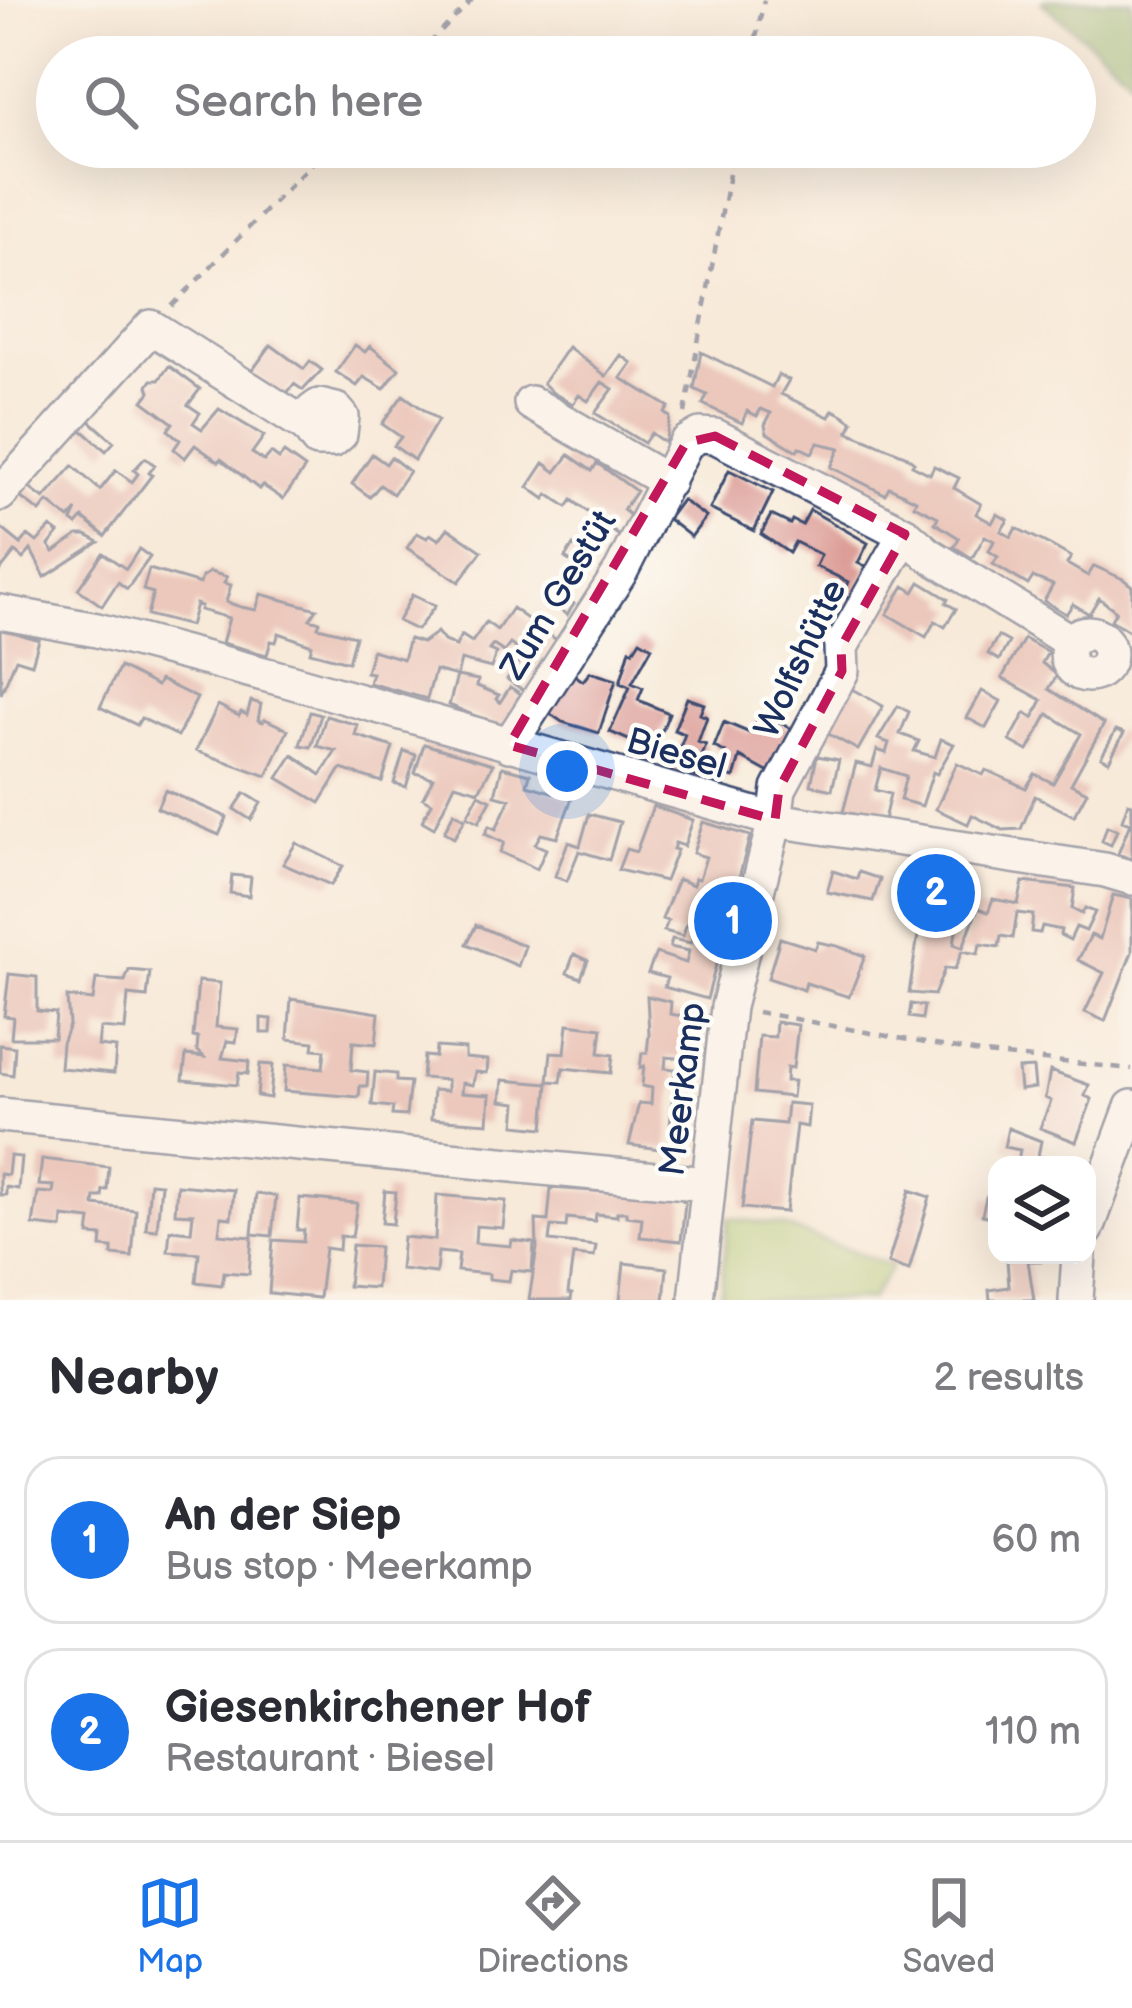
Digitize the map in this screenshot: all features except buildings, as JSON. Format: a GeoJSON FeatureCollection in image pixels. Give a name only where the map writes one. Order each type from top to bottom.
{"type":"FeatureCollection","features":[{"type":"Feature","properties":{"kind":"street"},"geometry":{"type":"LineString","coordinates":[[0,494],[152,327],[307,426]]}},
{"type":"Feature","properties":{"kind":"street"},"geometry":{"type":"LineString","coordinates":[[531,403],[668,482]]}},
{"type":"Feature","properties":{"kind":"street"},"geometry":{"type":"LineString","coordinates":[[686,443],[700,436],[716,436],[905,534],[928,554],[1071,642]]}},
{"type":"Feature","properties":{"kind":"street","name":"Zum Gestüt"},"geometry":{"type":"LineString","coordinates":[[509,745],[621,572],[686,443]]}},
{"type":"Feature","properties":{"kind":"street","name":"Wolfshütte"},"geometry":{"type":"LineString","coordinates":[[775,820],[779,789],[842,671],[841,647],[905,534]]}},
{"type":"Feature","properties":{"kind":"street","name":"Biesel"},"geometry":{"type":"LineString","coordinates":[[0,612],[97,630],[775,820],[1106,870],[1132,878]]}},
{"type":"Feature","properties":{"kind":"street","name":"Meerkamp"},"geometry":{"type":"LineString","coordinates":[[696,1300],[728,1006],[775,820]]}},
{"type":"Feature","properties":{"kind":"street"},"geometry":{"type":"LineString","coordinates":[[1096,1204],[1132,1107]]}},
{"type":"Feature","properties":{"kind":"street"},"geometry":{"type":"LineString","coordinates":[[0,1115],[707,1184]]}},
{"type":"Feature","properties":{"kind":"street"},"geometry":{"type":"LineString","coordinates":[[1076,1300],[1078,1264]]}},
{"type":"Feature","properties":{"kind":"path"},"geometry":{"type":"LineString","coordinates":[[437,36],[472,0]]}},
{"type":"Feature","properties":{"kind":"path"},"geometry":{"type":"LineString","coordinates":[[756,36],[764,0]]}},
{"type":"Feature","properties":{"kind":"path"},"geometry":{"type":"LineString","coordinates":[[152,327],[307,168]]}},
{"type":"Feature","properties":{"kind":"path"},"geometry":{"type":"LineString","coordinates":[[686,443],[683,426],[730,168]]}},
{"type":"Feature","properties":{"kind":"path"},"geometry":{"type":"LineString","coordinates":[[728,1006],[985,1054],[1132,1069]]}},
{"type":"Feature","properties":{"kind":"highlighted area"},"geometry":{"type":"Polygon","coordinates":[[[715,436],[905,534],[841,647],[842,671],[779,789],[775,820],[509,745],[686,443],[715,436]]]}},
{"type":"Feature","properties":{"kind":"green space"},"geometry":{"type":"Polygon","coordinates":[[[1132,0],[1132,79],[1096,49],[1096,36],[1081,36],[1041,2],[1132,0]]]}},
{"type":"Feature","properties":{"kind":"green space"},"geometry":{"type":"Polygon","coordinates":[[[728,1218],[780,1225],[892,1266],[870,1300],[720,1300],[728,1218]]]}},
{"type":"Feature","properties":{"kind":"place","name":"Giesenkirchener Hof"},"geometry":{"type":"Point","coordinates":[936,893]}},
{"type":"Feature","properties":{"kind":"place","name":"An der Siep"},"geometry":{"type":"Point","coordinates":[733,921]}}]}
